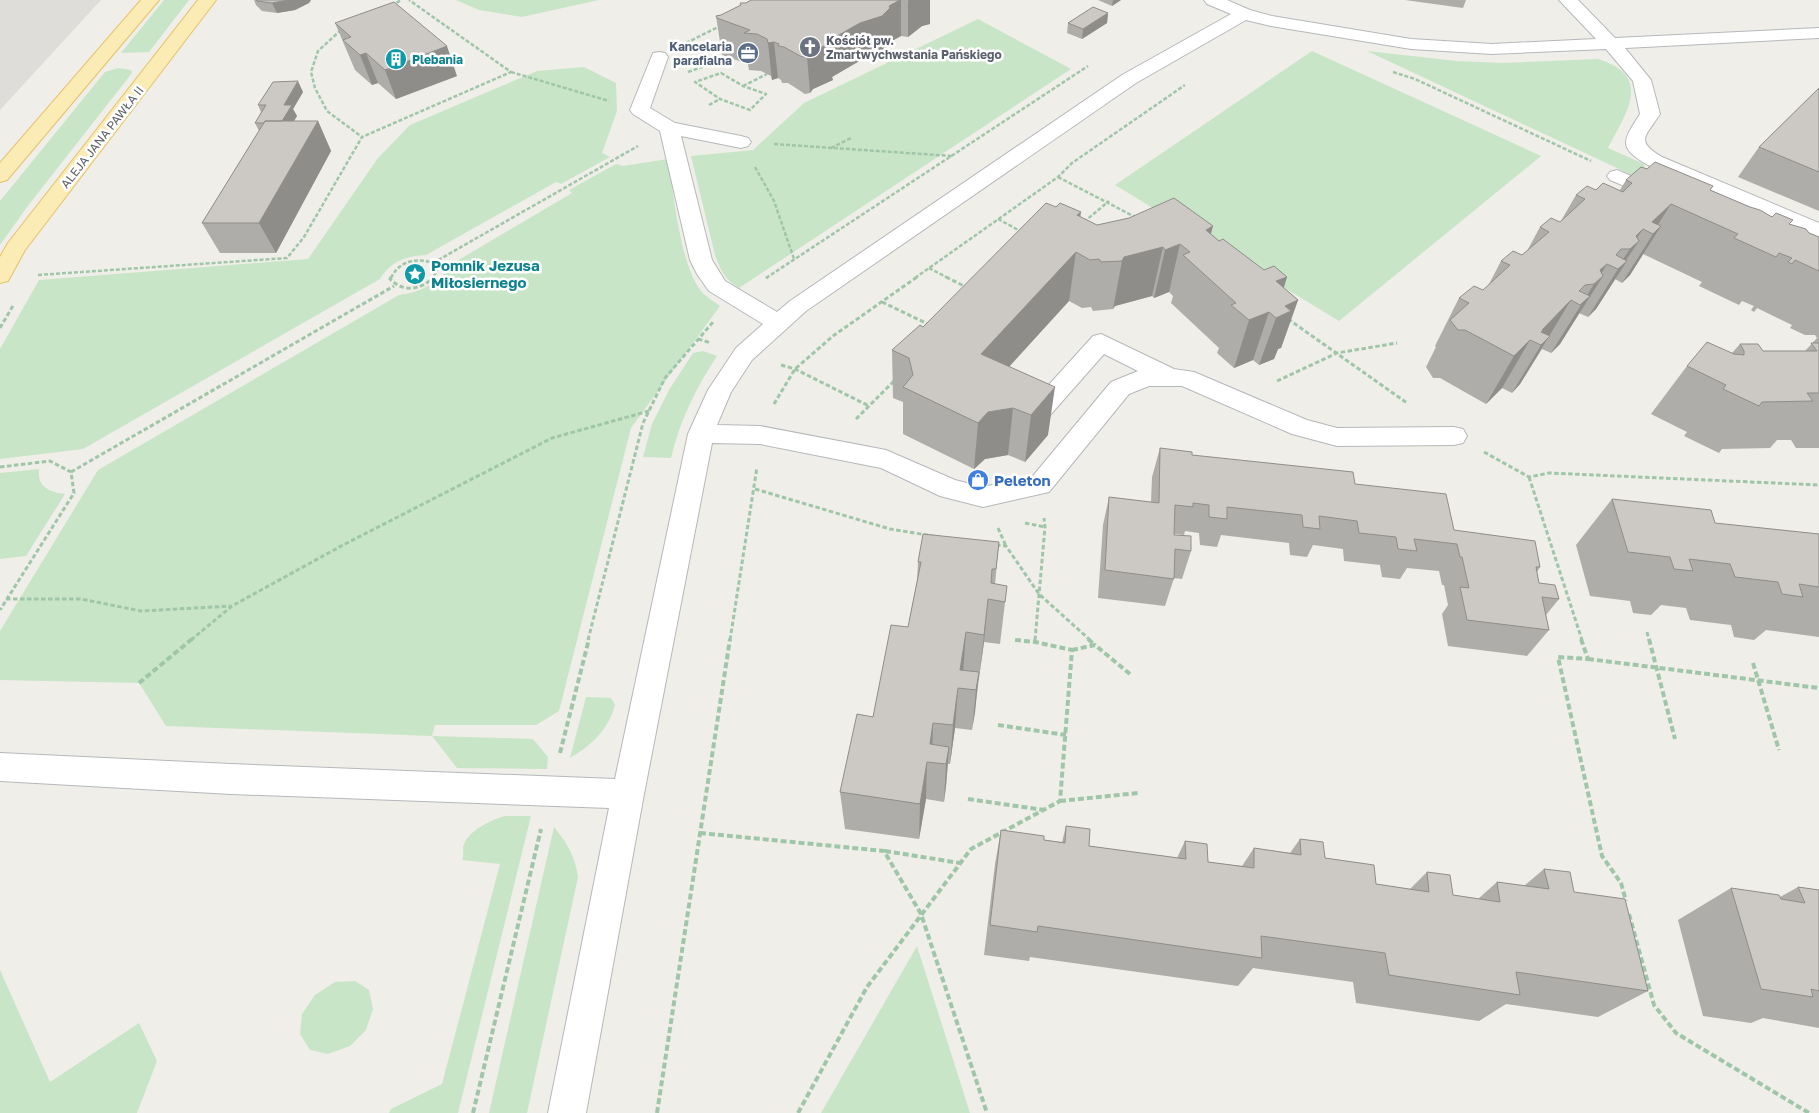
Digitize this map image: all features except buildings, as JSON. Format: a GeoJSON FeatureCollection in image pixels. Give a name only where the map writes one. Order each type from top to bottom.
{"type":"FeatureCollection","features":[{"type":"Feature","properties":{"kind":"main road"},"geometry":{"type":"LineString","coordinates":[[0,176],[150,0]]}},
{"type":"Feature","properties":{"kind":"main road","name":"ALEJA JANA PAWŁA II"},"geometry":{"type":"LineString","coordinates":[[0,276],[16,248],[207,0]]}},
{"type":"Feature","properties":{"kind":"street"},"geometry":{"type":"LineString","coordinates":[[1213,0],[1244,14],[1271,21],[1411,44],[1492,49],[1819,33]]}},
{"type":"Feature","properties":{"kind":"street"},"geometry":{"type":"LineString","coordinates":[[1568,0],[1611,43],[1642,80],[1650,114],[1636,136],[1634,143],[1640,152],[1655,161],[1819,231]]}},
{"type":"Feature","properties":{"kind":"street"},"geometry":{"type":"LineString","coordinates":[[567,1113],[628,794],[701,434],[720,390],[744,354],[798,306],[1129,79],[1244,14]]}},
{"type":"Feature","properties":{"kind":"street"},"geometry":{"type":"LineString","coordinates":[[659,56],[640,110],[669,128],[741,142]]}},
{"type":"Feature","properties":{"kind":"street"},"geometry":{"type":"LineString","coordinates":[[669,128],[701,260],[708,274],[717,286],[779,323]]}},
{"type":"Feature","properties":{"kind":"street"},"geometry":{"type":"LineString","coordinates":[[1617,176],[1679,204]]}},
{"type":"Feature","properties":{"kind":"street"},"geometry":{"type":"LineString","coordinates":[[1035,416],[1100,342],[1170,378]]}},
{"type":"Feature","properties":{"kind":"street"},"geometry":{"type":"LineString","coordinates":[[701,434],[760,435],[886,460],[949,489],[983,497],[1040,485],[1120,388],[1147,377],[1184,378],[1301,428],[1336,437],[1454,436]]}},
{"type":"Feature","properties":{"kind":"street"},"geometry":{"type":"LineString","coordinates":[[0,767],[231,779],[628,794]]}},
{"type":"Feature","properties":{"kind":"path"},"geometry":{"type":"LineString","coordinates":[[386,7],[402,0]]}},
{"type":"Feature","properties":{"kind":"path"},"geometry":{"type":"LineString","coordinates":[[409,0],[511,72],[640,110]]}},
{"type":"Feature","properties":{"kind":"path"},"geometry":{"type":"LineString","coordinates":[[705,66],[672,78],[659,56],[722,25]]}},
{"type":"Feature","properties":{"kind":"path"},"geometry":{"type":"LineString","coordinates":[[341,29],[318,51],[311,72],[315,88],[327,111],[362,137]]}},
{"type":"Feature","properties":{"kind":"path"},"geometry":{"type":"LineString","coordinates":[[1388,71],[1415,79],[1583,156],[1617,176]]}},
{"type":"Feature","properties":{"kind":"path"},"geometry":{"type":"LineString","coordinates":[[30,276],[287,258],[304,237],[362,137],[511,72]]}},
{"type":"Feature","properties":{"kind":"path"},"geometry":{"type":"LineString","coordinates":[[721,74],[742,86],[766,94],[750,110],[720,99],[695,82],[721,74]]}},
{"type":"Feature","properties":{"kind":"path"},"geometry":{"type":"LineString","coordinates":[[742,86],[767,74]]}},
{"type":"Feature","properties":{"kind":"path"},"geometry":{"type":"LineString","coordinates":[[706,106],[720,99]]}},
{"type":"Feature","properties":{"kind":"path"},"geometry":{"type":"LineString","coordinates":[[831,148],[851,138]]}},
{"type":"Feature","properties":{"kind":"path"},"geometry":{"type":"LineString","coordinates":[[741,142],[952,156]]}},
{"type":"Feature","properties":{"kind":"path"},"geometry":{"type":"LineString","coordinates":[[741,142],[774,201],[794,259]]}},
{"type":"Feature","properties":{"kind":"path"},"geometry":{"type":"LineString","coordinates":[[433,263],[614,160]]}},
{"type":"Feature","properties":{"kind":"path"},"geometry":{"type":"LineString","coordinates":[[1058,177],[1109,201],[1140,219]]}},
{"type":"Feature","properties":{"kind":"path"},"geometry":{"type":"LineString","coordinates":[[1079,226],[1109,201]]}},
{"type":"Feature","properties":{"kind":"path"},"geometry":{"type":"LineString","coordinates":[[998,219],[1028,236]]}},
{"type":"Feature","properties":{"kind":"path"},"geometry":{"type":"LineString","coordinates":[[71,472],[394,286],[409,289],[427,284],[435,277],[437,270],[433,263],[424,260],[412,260],[400,265],[392,272],[390,280],[394,286]]}},
{"type":"Feature","properties":{"kind":"path"},"geometry":{"type":"LineString","coordinates":[[929,268],[973,290]]}},
{"type":"Feature","properties":{"kind":"path"},"geometry":{"type":"LineString","coordinates":[[881,302],[935,327]]}},
{"type":"Feature","properties":{"kind":"path"},"geometry":{"type":"LineString","coordinates":[[1282,314],[1454,436],[1529,476],[1549,473],[1819,485]]}},
{"type":"Feature","properties":{"kind":"path"},"geometry":{"type":"LineString","coordinates":[[698,339],[795,369],[869,406]]}},
{"type":"Feature","properties":{"kind":"path"},"geometry":{"type":"LineString","coordinates":[[1235,400],[1336,353],[1396,343]]}},
{"type":"Feature","properties":{"kind":"path"},"geometry":{"type":"LineString","coordinates":[[825,448],[896,379]]}},
{"type":"Feature","properties":{"kind":"path"},"geometry":{"type":"LineString","coordinates":[[139,683],[232,606],[343,544],[552,438],[649,411]]}},
{"type":"Feature","properties":{"kind":"path"},"geometry":{"type":"LineString","coordinates":[[0,467],[50,461],[71,472]]}},
{"type":"Feature","properties":{"kind":"path"},"geometry":{"type":"LineString","coordinates":[[0,610],[74,493],[71,472]]}},
{"type":"Feature","properties":{"kind":"path"},"geometry":{"type":"LineString","coordinates":[[1529,476],[1588,659]]}},
{"type":"Feature","properties":{"kind":"path"},"geometry":{"type":"LineString","coordinates":[[1035,642],[1045,527],[1040,485]]}},
{"type":"Feature","properties":{"kind":"path"},"geometry":{"type":"LineString","coordinates":[[754,489],[890,529],[938,536]]}},
{"type":"Feature","properties":{"kind":"path"},"geometry":{"type":"LineString","coordinates":[[987,543],[1006,546],[1039,594],[1130,674]]}},
{"type":"Feature","properties":{"kind":"path"},"geometry":{"type":"LineString","coordinates":[[6,599],[81,599],[141,611],[232,606]]}},
{"type":"Feature","properties":{"kind":"path"},"geometry":{"type":"LineString","coordinates":[[1647,632],[1675,739]]}},
{"type":"Feature","properties":{"kind":"path"},"geometry":{"type":"LineString","coordinates":[[1015,640],[1072,650],[1095,645]]}},
{"type":"Feature","properties":{"kind":"path"},"geometry":{"type":"LineString","coordinates":[[1060,801],[1072,650]]}},
{"type":"Feature","properties":{"kind":"path"},"geometry":{"type":"LineString","coordinates":[[1626,902],[1621,883],[1602,856],[1558,657],[1588,659],[1819,688]]}},
{"type":"Feature","properties":{"kind":"path"},"geometry":{"type":"LineString","coordinates":[[1753,663],[1779,750]]}},
{"type":"Feature","properties":{"kind":"path"},"geometry":{"type":"LineString","coordinates":[[998,725],[1066,735]]}},
{"type":"Feature","properties":{"kind":"path"},"geometry":{"type":"LineString","coordinates":[[798,1113],[867,987],[972,849],[1060,801],[1138,793]]}},
{"type":"Feature","properties":{"kind":"path"},"geometry":{"type":"LineString","coordinates":[[968,799],[1044,810]]}},
{"type":"Feature","properties":{"kind":"path"},"geometry":{"type":"LineString","coordinates":[[700,833],[884,851],[961,863]]}},
{"type":"Feature","properties":{"kind":"path"},"geometry":{"type":"LineString","coordinates":[[884,851],[921,914],[988,1113]]}},
{"type":"Feature","properties":{"kind":"path"},"geometry":{"type":"LineString","coordinates":[[1629,912],[1654,1005],[1676,1033],[1809,1113]]}},
{"type":"Feature","properties":{"kind":"shaded area"},"geometry":{"type":"Polygon","coordinates":[[[0,0],[101,0],[0,110],[0,0]]]}},
{"type":"Feature","properties":{"kind":"green space"},"geometry":{"type":"Polygon","coordinates":[[[164,0],[189,0],[149,52],[121,53],[164,0]]]}},
{"type":"Feature","properties":{"kind":"green space"},"geometry":{"type":"Polygon","coordinates":[[[456,0],[599,0],[522,17],[479,10],[456,0]]]}},
{"type":"Feature","properties":{"kind":"green space"},"geometry":{"type":"Polygon","coordinates":[[[978,19],[1071,69],[739,288],[730,281],[721,269],[715,255],[691,156],[753,150],[804,103],[978,19]]]}},
{"type":"Feature","properties":{"kind":"green space"},"geometry":{"type":"Polygon","coordinates":[[[1312,51],[1541,156],[1339,321],[1115,185],[1312,51]]]}},
{"type":"Feature","properties":{"kind":"green space"},"geometry":{"type":"Polygon","coordinates":[[[1367,51],[1457,61],[1502,63],[1598,59],[1615,66],[1626,75],[1631,85],[1631,97],[1628,109],[1608,148],[1644,164],[1647,182],[1367,51]]]}},
{"type":"Feature","properties":{"kind":"green space"},"geometry":{"type":"Polygon","coordinates":[[[584,67],[616,83],[617,111],[602,153],[610,157],[561,184],[556,182],[426,255],[406,258],[394,264],[380,279],[83,449],[0,459],[0,349],[39,280],[308,259],[378,158],[410,125],[537,71],[584,67]]]}},
{"type":"Feature","properties":{"kind":"green space"},"geometry":{"type":"Polygon","coordinates":[[[118,68],[131,70],[132,73],[27,207],[0,245],[0,201],[105,72],[118,68]]]}},
{"type":"Feature","properties":{"kind":"green space"},"geometry":{"type":"Polygon","coordinates":[[[668,159],[679,228],[688,264],[701,291],[720,306],[631,428],[559,711],[536,725],[435,725],[432,736],[166,726],[139,683],[0,680],[0,631],[98,470],[399,295],[422,289],[443,276],[445,268],[572,193],[569,190],[616,164],[623,166],[668,159]]]}},
{"type":"Feature","properties":{"kind":"green space"},"geometry":{"type":"Polygon","coordinates":[[[703,351],[717,356],[702,380],[690,405],[679,431],[671,458],[643,457],[652,424],[669,390],[693,353],[703,351]]]}},
{"type":"Feature","properties":{"kind":"green space"},"geometry":{"type":"Polygon","coordinates":[[[39,469],[40,480],[45,488],[65,494],[26,556],[0,559],[0,473],[39,469]]]}},
{"type":"Feature","properties":{"kind":"green space"},"geometry":{"type":"Polygon","coordinates":[[[586,697],[611,698],[615,705],[608,722],[598,736],[570,758],[586,697]]]}},
{"type":"Feature","properties":{"kind":"green space"},"geometry":{"type":"Polygon","coordinates":[[[432,736],[533,739],[548,757],[547,769],[457,768],[432,736]]]}},
{"type":"Feature","properties":{"kind":"green space"},"geometry":{"type":"Polygon","coordinates":[[[505,816],[531,816],[458,1113],[389,1113],[391,1109],[442,1084],[500,864],[462,860],[463,848],[465,842],[474,831],[486,823],[505,816]]]}},
{"type":"Feature","properties":{"kind":"green space"},"geometry":{"type":"Polygon","coordinates":[[[554,827],[570,850],[578,877],[527,1113],[489,1113],[554,827]]]}},
{"type":"Feature","properties":{"kind":"green space"},"geometry":{"type":"Polygon","coordinates":[[[917,946],[970,1113],[821,1113],[917,946]]]}},
{"type":"Feature","properties":{"kind":"green space"},"geometry":{"type":"Polygon","coordinates":[[[0,970],[50,1082],[139,1023],[157,1061],[137,1113],[0,1113],[0,970]]]}},
{"type":"Feature","properties":{"kind":"green space"},"geometry":{"type":"Polygon","coordinates":[[[355,981],[369,990],[373,1009],[366,1030],[350,1046],[328,1054],[310,1050],[300,1034],[302,1014],[315,995],[335,982],[355,981]]]}},
{"type":"Feature","properties":{"kind":"place","name":"Kościół pw. Zmartwychwstania Pańskiego"},"geometry":{"type":"Point","coordinates":[810,47]}},
{"type":"Feature","properties":{"kind":"place","name":"Kancelaria parafialna"},"geometry":{"type":"Point","coordinates":[748,53]}},
{"type":"Feature","properties":{"kind":"place","name":"Plebania"},"geometry":{"type":"Point","coordinates":[396,59]}},
{"type":"Feature","properties":{"kind":"place","name":"Pomnik Jezusa Miłosiernego"},"geometry":{"type":"Point","coordinates":[415,274]}},
{"type":"Feature","properties":{"kind":"place","name":"Peleton"},"geometry":{"type":"Point","coordinates":[978,480]}}]}
